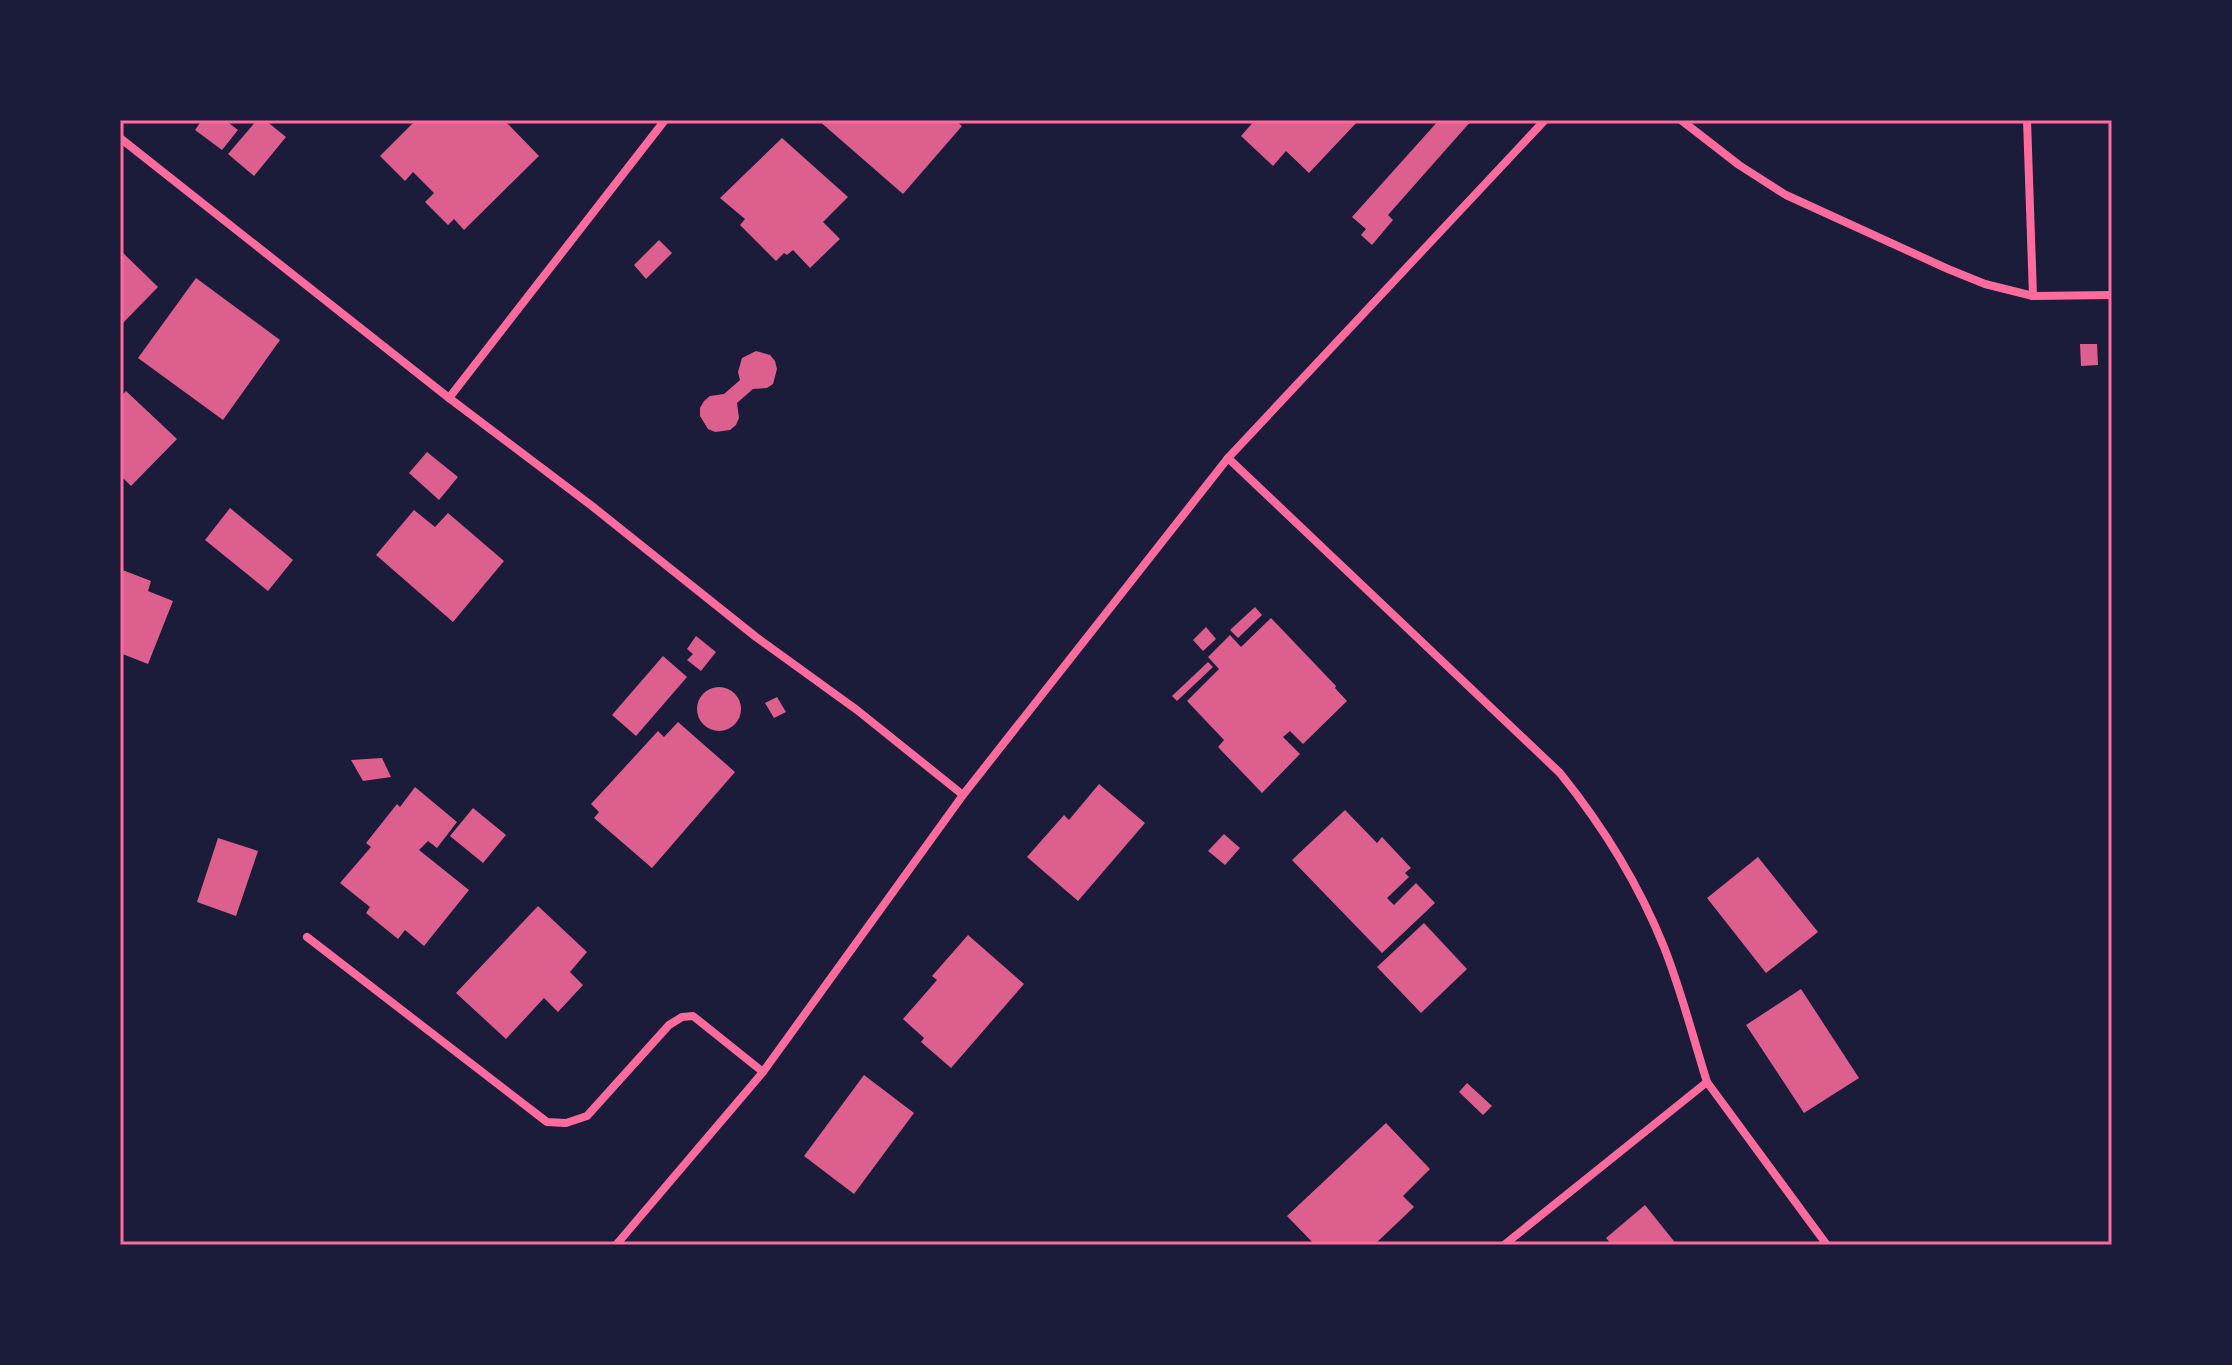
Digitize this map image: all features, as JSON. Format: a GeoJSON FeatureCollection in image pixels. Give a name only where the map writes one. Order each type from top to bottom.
{"type":"FeatureCollection","features":[{"type":"Feature","properties":{"kind":"street"},"geometry":{"type":"LineString","coordinates":[[449,398],[665,120]]}},
{"type":"Feature","properties":{"kind":"street"},"geometry":{"type":"LineString","coordinates":[[616,1245],[763,1072],[963,795],[1228,458],[1545,120]]}},
{"type":"Feature","properties":{"kind":"street"},"geometry":{"type":"LineString","coordinates":[[1681,120],[1739,165],[1786,195],[1948,269],[1985,284],[2033,296],[2112,295]]}},
{"type":"Feature","properties":{"kind":"street"},"geometry":{"type":"LineString","coordinates":[[2027,120],[2033,296]]}},
{"type":"Feature","properties":{"kind":"street"},"geometry":{"type":"LineString","coordinates":[[120,138],[449,398],[604,515],[756,637],[857,710],[963,795]]}},
{"type":"Feature","properties":{"kind":"street"},"geometry":{"type":"LineString","coordinates":[[1228,458],[1560,773],[1590,810],[1640,896],[1664,948],[1707,1082],[1827,1245]]}},
{"type":"Feature","properties":{"kind":"street"},"geometry":{"type":"LineString","coordinates":[[307,937],[547,1122],[566,1123],[587,1116],[669,1025],[682,1017],[693,1016],[763,1072]]}},
{"type":"Feature","properties":{"kind":"street"},"geometry":{"type":"LineString","coordinates":[[1504,1245],[1707,1082]]}},
{"type":"Feature","properties":{"kind":"building"},"geometry":{"type":"Polygon","coordinates":[[[202,120],[225,120],[238,130],[222,150],[195,130],[202,120]]]}},
{"type":"Feature","properties":{"kind":"building"},"geometry":{"type":"Polygon","coordinates":[[[257,120],[265,120],[286,137],[254,176],[228,154],[257,120]]]}},
{"type":"Feature","properties":{"kind":"building"},"geometry":{"type":"Polygon","coordinates":[[[416,120],[504,120],[539,156],[464,230],[454,219],[448,225],[425,202],[434,193],[413,172],[405,181],[380,156],[416,120]]]}},
{"type":"Feature","properties":{"kind":"building"},"geometry":{"type":"Polygon","coordinates":[[[818,120],[955,120],[962,126],[903,194],[818,120]]]}},
{"type":"Feature","properties":{"kind":"building"},"geometry":{"type":"Polygon","coordinates":[[[1255,120],[1359,120],[1309,173],[1286,151],[1273,166],[1241,136],[1255,120]]]}},
{"type":"Feature","properties":{"kind":"building"},"geometry":{"type":"Polygon","coordinates":[[[1439,120],[1472,120],[1388,215],[1393,220],[1372,245],[1361,235],[1366,229],[1352,217],[1439,120]]]}},
{"type":"Feature","properties":{"kind":"building"},"geometry":{"type":"Polygon","coordinates":[[[782,138],[848,197],[823,222],[840,239],[810,268],[793,250],[776,261],[740,225],[745,219],[720,198],[782,138]]]}},
{"type":"Feature","properties":{"kind":"building"},"geometry":{"type":"Polygon","coordinates":[[[659,240],[672,253],[646,279],[634,265],[659,240]]]}},
{"type":"Feature","properties":{"kind":"building"},"geometry":{"type":"Polygon","coordinates":[[[120,250],[158,287],[120,326],[120,250]]]}},
{"type":"Feature","properties":{"kind":"building"},"geometry":{"type":"Polygon","coordinates":[[[196,278],[280,340],[223,420],[138,358],[196,278]]]}},
{"type":"Feature","properties":{"kind":"building"},"geometry":{"type":"Polygon","coordinates":[[[2080,344],[2097,344],[2098,365],[2081,366],[2080,344]]]}},
{"type":"Feature","properties":{"kind":"building"},"geometry":{"type":"Polygon","coordinates":[[[756,351],[770,355],[775,361],[777,369],[773,384],[767,388],[753,389],[737,403],[739,418],[730,430],[715,432],[708,429],[700,416],[704,401],[710,396],[724,394],[740,380],[738,372],[742,358],[756,351]]]}},
{"type":"Feature","properties":{"kind":"building"},"geometry":{"type":"Polygon","coordinates":[[[126,391],[177,439],[131,486],[120,475],[120,398],[126,391]]]}},
{"type":"Feature","properties":{"kind":"building"},"geometry":{"type":"Polygon","coordinates":[[[427,452],[458,477],[439,500],[409,473],[427,452]]]}},
{"type":"Feature","properties":{"kind":"building"},"geometry":{"type":"Polygon","coordinates":[[[230,508],[293,560],[268,591],[205,540],[230,508]]]}},
{"type":"Feature","properties":{"kind":"building"},"geometry":{"type":"Polygon","coordinates":[[[414,510],[435,527],[448,513],[504,561],[453,622],[376,555],[414,510]]]}},
{"type":"Feature","properties":{"kind":"building"},"geometry":{"type":"Polygon","coordinates":[[[120,569],[151,581],[148,591],[173,601],[148,664],[120,653],[120,569]]]}},
{"type":"Feature","properties":{"kind":"building"},"geometry":{"type":"Polygon","coordinates":[[[1255,607],[1262,615],[1238,638],[1230,630],[1255,607]]]}},
{"type":"Feature","properties":{"kind":"building"},"geometry":{"type":"Polygon","coordinates":[[[1271,618],[1347,701],[1303,744],[1290,731],[1283,737],[1300,754],[1262,793],[1218,747],[1224,740],[1187,701],[1219,669],[1208,657],[1230,635],[1241,647],[1271,618]]]}},
{"type":"Feature","properties":{"kind":"building"},"geometry":{"type":"Polygon","coordinates":[[[1206,627],[1216,639],[1203,651],[1193,640],[1206,627]]]}},
{"type":"Feature","properties":{"kind":"building"},"geometry":{"type":"Polygon","coordinates":[[[696,636],[716,652],[701,671],[687,660],[693,654],[687,649],[696,636]]]}},
{"type":"Feature","properties":{"kind":"building"},"geometry":{"type":"Polygon","coordinates":[[[663,656],[687,677],[636,736],[612,715],[663,656]]]}},
{"type":"Feature","properties":{"kind":"building"},"geometry":{"type":"Polygon","coordinates":[[[1208,662],[1213,667],[1177,701],[1172,696],[1208,662]]]}},
{"type":"Feature","properties":{"kind":"building"},"geometry":{"type":"Polygon","coordinates":[[[719,687],[734,694],[741,709],[734,724],[719,731],[704,724],[697,709],[704,694],[719,687]]]}},
{"type":"Feature","properties":{"kind":"building"},"geometry":{"type":"Polygon","coordinates":[[[777,697],[786,712],[774,718],[765,703],[777,697]]]}},
{"type":"Feature","properties":{"kind":"building"},"geometry":{"type":"Polygon","coordinates":[[[678,722],[735,772],[652,868],[594,818],[599,812],[591,804],[658,731],[664,737],[678,722]]]}},
{"type":"Feature","properties":{"kind":"building"},"geometry":{"type":"Polygon","coordinates":[[[382,758],[391,777],[363,781],[351,760],[382,758]]]}},
{"type":"Feature","properties":{"kind":"building"},"geometry":{"type":"Polygon","coordinates":[[[1099,784],[1145,823],[1078,901],[1027,857],[1064,815],[1069,820],[1099,784]]]}},
{"type":"Feature","properties":{"kind":"building"},"geometry":{"type":"Polygon","coordinates":[[[415,787],[457,822],[437,848],[428,841],[419,850],[469,890],[424,946],[405,930],[398,939],[366,913],[370,907],[340,883],[371,847],[366,843],[415,787]]]}},
{"type":"Feature","properties":{"kind":"building"},"geometry":{"type":"Polygon","coordinates":[[[473,808],[506,835],[483,863],[450,836],[473,808]]]}},
{"type":"Feature","properties":{"kind":"building"},"geometry":{"type":"Polygon","coordinates":[[[1345,810],[1377,843],[1382,837],[1411,868],[1405,873],[1409,877],[1387,898],[1394,905],[1416,883],[1435,903],[1382,953],[1292,860],[1345,810]]]}},
{"type":"Feature","properties":{"kind":"building"},"geometry":{"type":"Polygon","coordinates":[[[1224,834],[1240,848],[1225,865],[1208,851],[1224,834]]]}},
{"type":"Feature","properties":{"kind":"building"},"geometry":{"type":"Polygon","coordinates":[[[218,838],[258,851],[236,916],[197,902],[218,838]]]}},
{"type":"Feature","properties":{"kind":"building"},"geometry":{"type":"Polygon","coordinates":[[[1758,857],[1818,932],[1766,973],[1707,898],[1758,857]]]}},
{"type":"Feature","properties":{"kind":"building"},"geometry":{"type":"Polygon","coordinates":[[[538,906],[587,952],[570,972],[583,985],[558,1012],[544,998],[506,1039],[456,993],[538,906]]]}},
{"type":"Feature","properties":{"kind":"building"},"geometry":{"type":"Polygon","coordinates":[[[1424,923],[1467,969],[1421,1013],[1377,967],[1424,923]]]}},
{"type":"Feature","properties":{"kind":"building"},"geometry":{"type":"Polygon","coordinates":[[[968,935],[1024,984],[951,1068],[921,1042],[924,1038],[903,1019],[937,980],[932,976],[968,935]]]}},
{"type":"Feature","properties":{"kind":"building"},"geometry":{"type":"Polygon","coordinates":[[[1801,989],[1859,1078],[1804,1113],[1746,1025],[1801,989]]]}},
{"type":"Feature","properties":{"kind":"building"},"geometry":{"type":"Polygon","coordinates":[[[864,1075],[914,1113],[854,1194],[804,1156],[864,1075]]]}},
{"type":"Feature","properties":{"kind":"building"},"geometry":{"type":"Polygon","coordinates":[[[1467,1083],[1492,1106],[1483,1115],[1459,1092],[1467,1083]]]}},
{"type":"Feature","properties":{"kind":"building"},"geometry":{"type":"Polygon","coordinates":[[[1386,1123],[1430,1169],[1403,1196],[1414,1207],[1374,1245],[1315,1245],[1287,1216],[1386,1123]]]}},
{"type":"Feature","properties":{"kind":"building"},"geometry":{"type":"Polygon","coordinates":[[[1645,1205],[1677,1245],[1612,1245],[1606,1238],[1645,1205]]]}}]}
